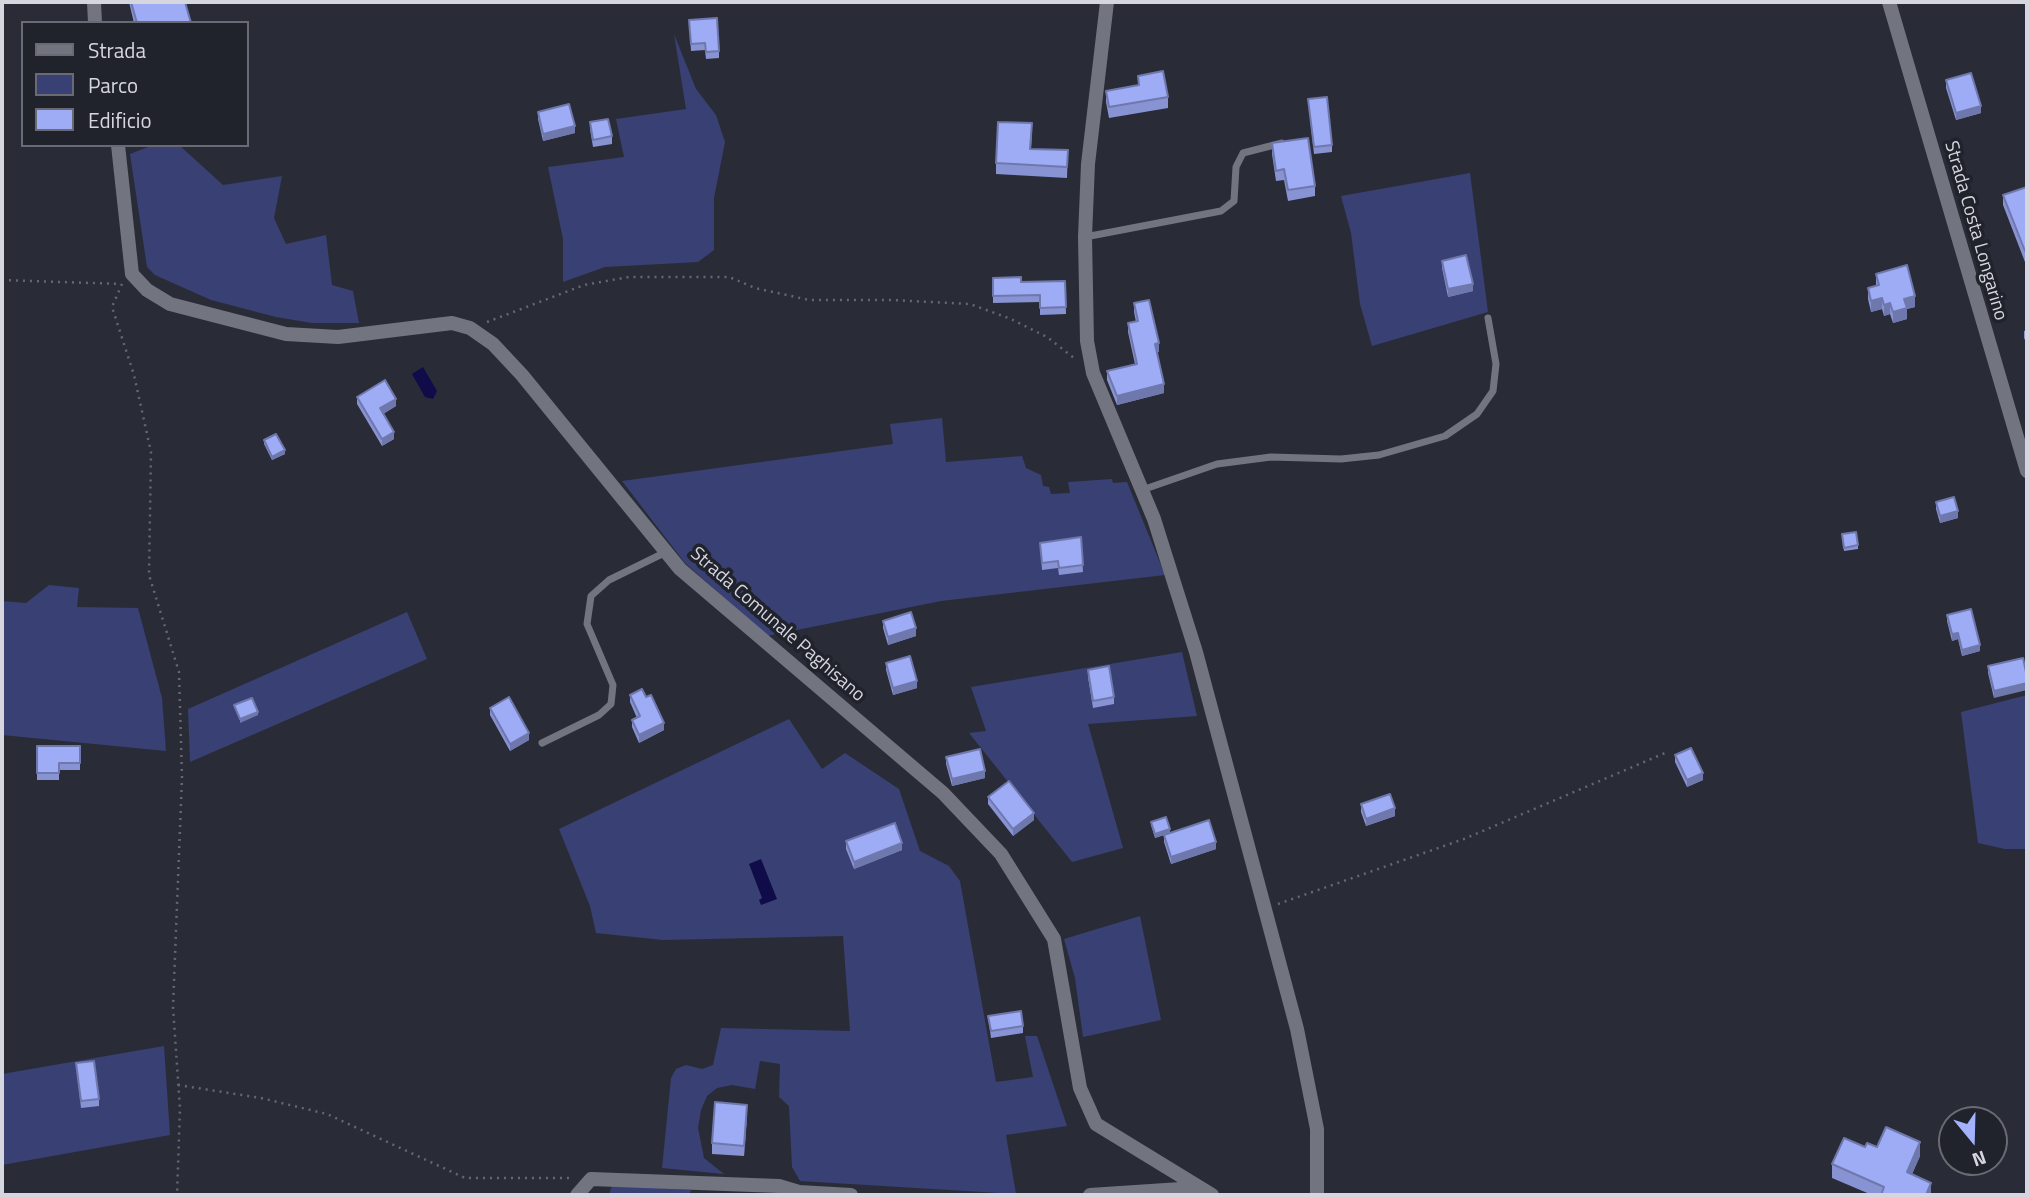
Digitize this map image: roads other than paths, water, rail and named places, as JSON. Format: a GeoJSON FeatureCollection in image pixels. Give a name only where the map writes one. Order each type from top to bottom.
{"type":"FeatureCollection","features":[{"type":"Feature","properties":{"kind":"street"},"geometry":{"type":"LineString","coordinates":[[94,2],[95,21]]}},
{"type":"Feature","properties":{"kind":"street"},"geometry":{"type":"LineString","coordinates":[[1107,2],[1088,164],[1085,237],[1087,341],[1093,373],[1154,519],[1196,652],[1297,1029],[1317,1129],[1317,1195]]}},
{"type":"Feature","properties":{"kind":"street","name":"Strada Costa Longarino"},"geometry":{"type":"LineString","coordinates":[[1889,2],[2027,471]]}},
{"type":"Feature","properties":{"kind":"street","name":"Strada Comunale Paghisano"},"geometry":{"type":"LineString","coordinates":[[118,147],[127,279],[170,304],[286,334],[338,337],[452,323],[470,328],[493,344],[522,375],[680,569],[943,793],[1001,853],[1054,939],[1064,981],[1080,1088],[1096,1124],[1212,1195]]}},
{"type":"Feature","properties":{"kind":"street"},"geometry":{"type":"LineString","coordinates":[[577,1195],[591,1179],[779,1186],[799,1192],[851,1195]]}},
{"type":"Feature","properties":{"kind":"street"},"geometry":{"type":"LineString","coordinates":[[1090,1195],[1198,1188]]}},
{"type":"Feature","properties":{"kind":"lane"},"geometry":{"type":"LineString","coordinates":[[1085,237],[1221,211],[1234,201],[1236,167],[1243,153],[1263,146],[1295,141]]}},
{"type":"Feature","properties":{"kind":"lane"},"geometry":{"type":"LineString","coordinates":[[1142,491],[1217,464],[1272,457],[1341,458],[1379,454],[1445,436],[1477,414],[1493,391],[1496,364],[1488,318]]}},
{"type":"Feature","properties":{"kind":"lane"},"geometry":{"type":"LineString","coordinates":[[542,743],[599,715],[611,704],[612,685],[587,624],[586,609],[591,596],[609,580],[666,552]]}}]}
